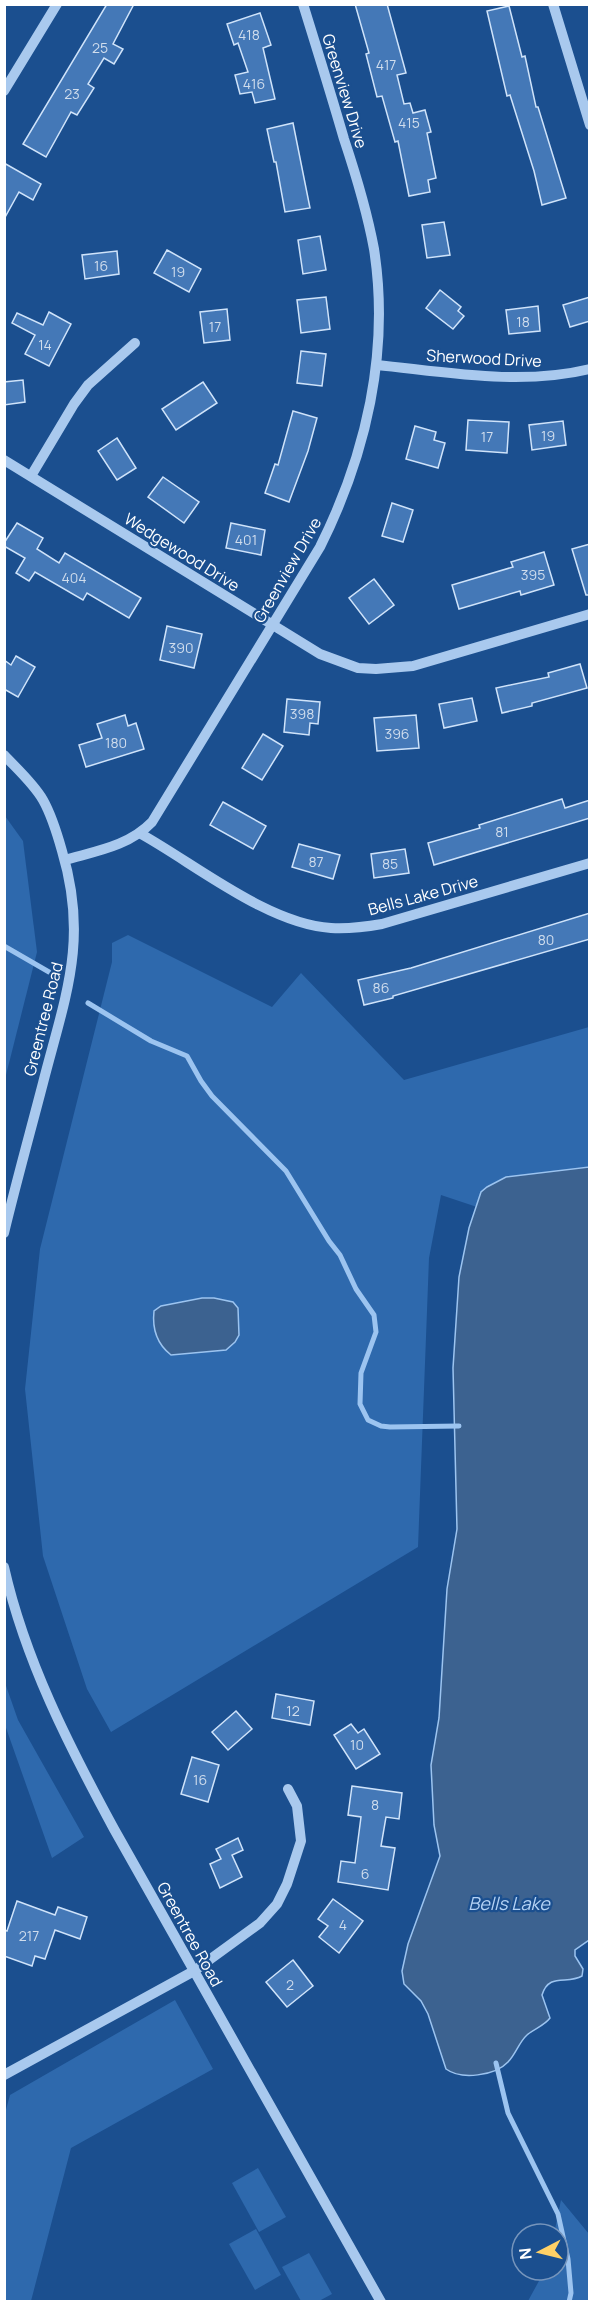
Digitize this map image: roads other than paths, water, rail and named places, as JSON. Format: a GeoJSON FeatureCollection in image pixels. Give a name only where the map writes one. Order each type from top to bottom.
{"type":"FeatureCollection","features":[{"type":"Feature","properties":{"kind":"street"},"geometry":{"type":"LineString","coordinates":[[4,91],[57,4]]}},
{"type":"Feature","properties":{"kind":"street","name":"Greenview Drive"},"geometry":{"type":"LineString","coordinates":[[65,860],[123,843],[141,834],[152,822],[320,547],[342,501],[358,458],[367,425],[377,365],[379,332],[374,250],[364,204],[303,4]]}},
{"type":"Feature","properties":{"kind":"street"},"geometry":{"type":"LineString","coordinates":[[553,4],[590,125]]}},
{"type":"Feature","properties":{"kind":"street"},"geometry":{"type":"LineString","coordinates":[[31,476],[81,394],[135,343]]}},
{"type":"Feature","properties":{"kind":"street","name":"Sherwood Drive"},"geometry":{"type":"LineString","coordinates":[[377,365],[494,376],[550,376],[590,369]]}},
{"type":"Feature","properties":{"kind":"street","name":"Wedgewood Drive"},"geometry":{"type":"LineString","coordinates":[[4,460],[320,654],[358,668],[386,669],[413,666],[590,614]]}},
{"type":"Feature","properties":{"kind":"street","name":"Greentree Road"},"geometry":{"type":"LineString","coordinates":[[4,755],[42,798],[52,817],[65,860],[75,920],[73,960],[65,1004],[4,1233]]}},
{"type":"Feature","properties":{"kind":"street","name":"Bells Lake Drive"},"geometry":{"type":"LineString","coordinates":[[141,834],[259,905],[295,920],[329,928],[354,928],[382,924],[590,863]]}},
{"type":"Feature","properties":{"kind":"street","name":"Greentree Road"},"geometry":{"type":"LineString","coordinates":[[4,1567],[28,1646],[68,1742],[114,1829],[381,2301]]}},
{"type":"Feature","properties":{"kind":"street"},"geometry":{"type":"LineString","coordinates":[[4,2075],[194,1971],[260,1923],[277,1904],[287,1884],[301,1841],[297,1806],[288,1789]]}},
{"type":"Feature","properties":{"kind":"water","name":"Bells Lake"},"geometry":{"type":"Polygon","coordinates":[[[589,1167],[589,1940],[575,1950],[575,1956],[583,1969],[582,1976],[554,1981],[545,1988],[542,1995],[550,2018],[548,2021],[527,2035],[511,2059],[502,2067],[478,2075],[460,2075],[446,2069],[428,2014],[421,2001],[404,1984],[402,1971],[408,1944],[440,1856],[434,1825],[431,1765],[439,1718],[447,1589],[457,1529],[453,1368],[459,1277],[469,1228],[481,1192],[506,1177],[589,1167]]]}},
{"type":"Feature","properties":{"kind":"water"},"geometry":{"type":"Polygon","coordinates":[[[202,1298],[233,1302],[238,1308],[239,1335],[226,1350],[171,1355],[156,1336],[154,1311],[161,1306],[202,1298]]]}},
{"type":"Feature","properties":{"kind":"waterway"},"geometry":{"type":"LineString","coordinates":[[4,946],[49,972]]}},
{"type":"Feature","properties":{"kind":"waterway"},"geometry":{"type":"LineString","coordinates":[[88,1003],[151,1041],[187,1056],[212,1096],[286,1171],[340,1255],[356,1289],[374,1315],[376,1332],[361,1373],[360,1404],[368,1420],[390,1427],[459,1426]]}},
{"type":"Feature","properties":{"kind":"waterway"},"geometry":{"type":"LineString","coordinates":[[496,2063],[508,2113],[558,2214],[568,2259],[571,2293],[569,2302]]}}]}
